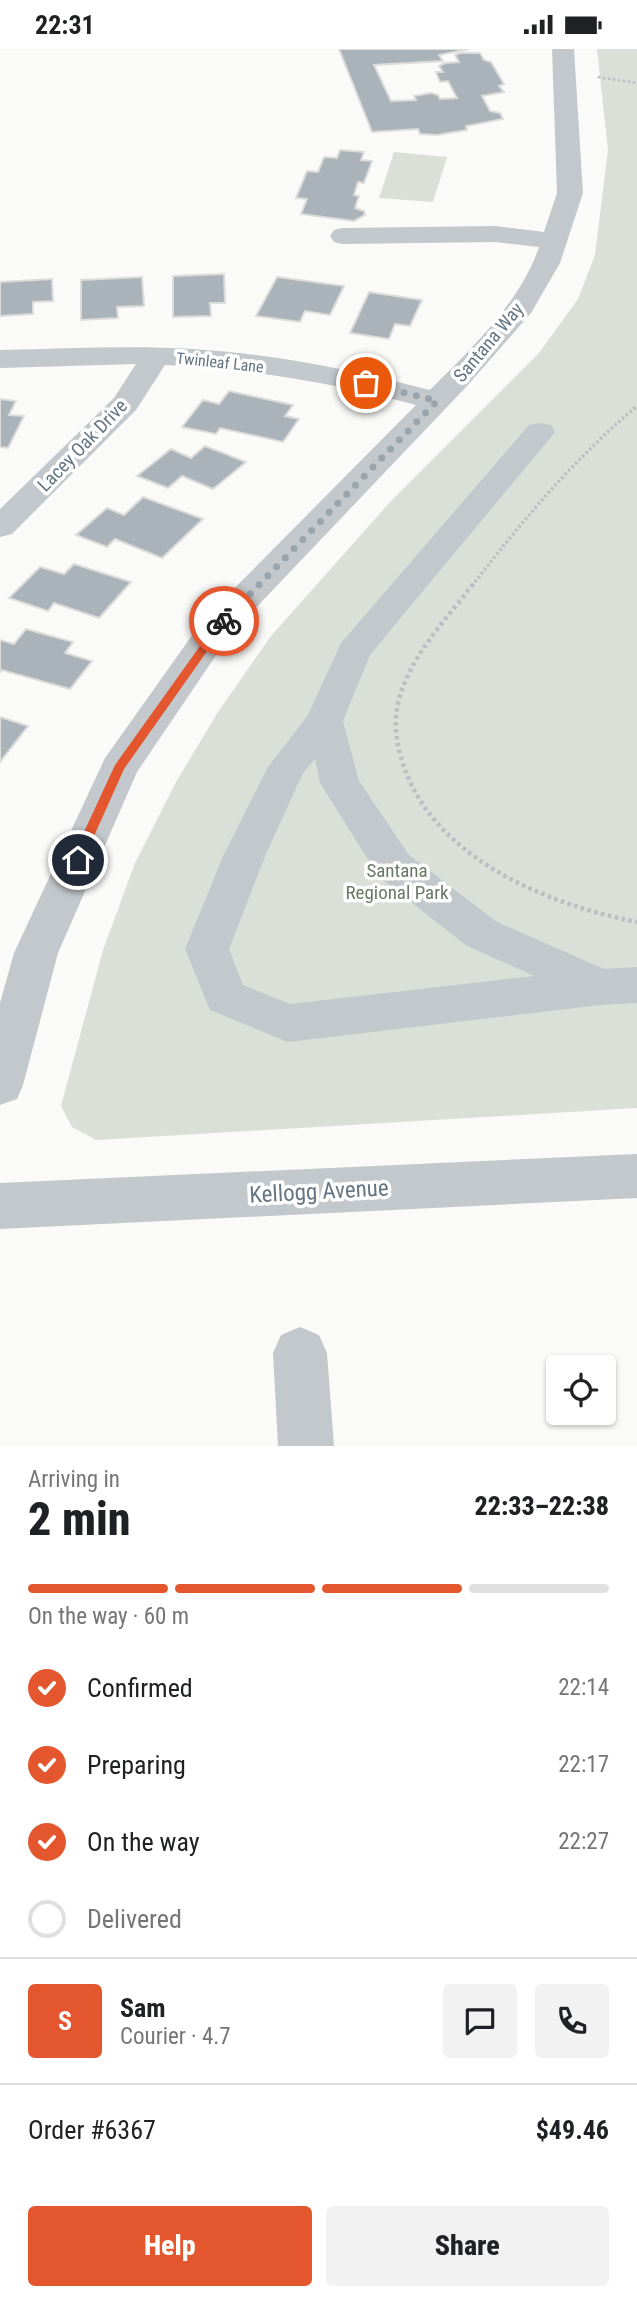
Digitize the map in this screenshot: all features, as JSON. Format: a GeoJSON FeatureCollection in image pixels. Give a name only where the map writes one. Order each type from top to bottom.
{"type":"FeatureCollection","features":[{"type":"Feature","properties":{"kind":"street","name":"Santana Way"},"geometry":{"type":"LineString","coordinates":[[0,1085],[36,953],[119,768],[216,628],[437,401],[521,307],[547,263],[570,193],[563,49]]}},
{"type":"Feature","properties":{"kind":"street"},"geometry":{"type":"LineString","coordinates":[[343,236],[495,234],[554,241]]}},
{"type":"Feature","properties":{"kind":"street","name":"Twinleaf Lane"},"geometry":{"type":"LineString","coordinates":[[0,359],[156,356],[244,363],[346,378],[437,401]]}},
{"type":"Feature","properties":{"kind":"street","name":"Lacey Oak Drive"},"geometry":{"type":"LineString","coordinates":[[0,527],[125,404],[156,356]]}},
{"type":"Feature","properties":{"kind":"street"},"geometry":{"type":"LineString","coordinates":[[540,432],[354,651],[324,721],[287,768],[244,854],[207,949],[226,997],[288,1023],[619,986]]}},
{"type":"Feature","properties":{"kind":"street"},"geometry":{"type":"LineString","coordinates":[[324,721],[340,783],[394,866],[482,934],[619,986]]}},
{"type":"Feature","properties":{"kind":"street","name":"Kellogg Avenue"},"geometry":{"type":"LineString","coordinates":[[0,1206],[637,1175]]}},
{"type":"Feature","properties":{"kind":"street"},"geometry":{"type":"LineString","coordinates":[[300,1353],[306,1446]]}},
{"type":"Feature","properties":{"kind":"path"},"geometry":{"type":"LineString","coordinates":[[598,77],[637,83]]}},
{"type":"Feature","properties":{"kind":"path"},"geometry":{"type":"LineString","coordinates":[[637,405],[565,470],[416,658],[400,689],[396,739],[405,771],[422,802],[462,846],[506,877],[558,903],[618,920],[637,922]]}},
{"type":"Feature","properties":{"kind":"green space","name":"Santana Regional Park"},"geometry":{"type":"Polygon","coordinates":[[[597,49],[637,49],[637,1108],[96,1140],[72,1127],[61,1106],[103,950],[135,863],[176,782],[218,712],[271,636],[391,501],[539,353],[578,299],[595,255],[608,150],[597,49]]]}},
{"type":"Feature","properties":{"kind":"green space"},"geometry":{"type":"Polygon","coordinates":[[[394,152],[447,157],[433,202],[379,198],[394,152]]]}},
{"type":"Feature","properties":{"kind":"building"},"geometry":{"type":"Polygon","coordinates":[[[339,49],[469,49],[439,55],[443,61],[374,65],[391,101],[416,100],[414,96],[431,93],[438,95],[440,99],[457,98],[448,81],[440,82],[436,72],[443,72],[439,66],[459,62],[455,55],[460,53],[480,53],[484,60],[491,62],[504,84],[499,86],[504,92],[482,96],[490,111],[500,113],[503,119],[466,126],[467,130],[437,135],[420,134],[418,129],[372,132],[339,49]]]}},
{"type":"Feature","properties":{"kind":"building"},"geometry":{"type":"Polygon","coordinates":[[[340,150],[364,152],[361,160],[372,161],[364,183],[358,182],[354,195],[359,196],[355,208],[364,211],[365,215],[354,221],[301,214],[307,199],[296,198],[307,171],[318,172],[324,157],[337,158],[340,150]]]}},
{"type":"Feature","properties":{"kind":"building"},"geometry":{"type":"Polygon","coordinates":[[[224,274],[225,303],[210,303],[211,316],[173,317],[173,276],[224,274]]]}},
{"type":"Feature","properties":{"kind":"building"},"geometry":{"type":"Polygon","coordinates":[[[142,277],[144,306],[117,307],[118,318],[81,320],[81,280],[142,277]]]}},
{"type":"Feature","properties":{"kind":"building"},"geometry":{"type":"Polygon","coordinates":[[[277,277],[344,286],[330,315],[305,311],[300,322],[256,316],[277,277]]]}},
{"type":"Feature","properties":{"kind":"building"},"geometry":{"type":"Polygon","coordinates":[[[52,279],[53,301],[33,302],[33,314],[0,316],[0,282],[52,279]]]}},
{"type":"Feature","properties":{"kind":"building"},"geometry":{"type":"Polygon","coordinates":[[[369,292],[422,300],[410,326],[395,324],[389,339],[350,333],[369,292]]]}},
{"type":"Feature","properties":{"kind":"building"},"geometry":{"type":"Polygon","coordinates":[[[229,391],[293,405],[285,416],[299,419],[283,442],[220,428],[216,434],[182,427],[203,400],[219,404],[229,391]]]}},
{"type":"Feature","properties":{"kind":"building"},"geometry":{"type":"Polygon","coordinates":[[[0,399],[16,401],[9,415],[24,416],[8,448],[0,447],[0,399]]]}},
{"type":"Feature","properties":{"kind":"building"},"geometry":{"type":"Polygon","coordinates":[[[205,446],[246,462],[213,489],[182,476],[168,488],[137,476],[171,449],[191,458],[205,446]]]}},
{"type":"Feature","properties":{"kind":"building"},"geometry":{"type":"Polygon","coordinates":[[[143,497],[203,519],[162,558],[115,539],[107,547],[76,535],[107,508],[124,515],[143,497]]]}},
{"type":"Feature","properties":{"kind":"building"},"geometry":{"type":"Polygon","coordinates":[[[74,564],[131,582],[99,618],[54,603],[48,611],[9,598],[40,567],[64,574],[74,564]]]}},
{"type":"Feature","properties":{"kind":"building"},"geometry":{"type":"Polygon","coordinates":[[[26,629],[73,642],[65,653],[92,661],[70,689],[2,670],[0,672],[0,640],[14,644],[26,629]]]}},
{"type":"Feature","properties":{"kind":"building"},"geometry":{"type":"Polygon","coordinates":[[[0,717],[28,726],[0,762],[0,717]]]}},
{"type":"Feature","properties":{"kind":"way so far"},"geometry":{"type":"LineString","coordinates":[[224,621],[437,401],[366,383]]}},
{"type":"Feature","properties":{"kind":"route"},"geometry":{"type":"LineString","coordinates":[[78,860],[119,768],[216,628],[224,621]]}}]}
